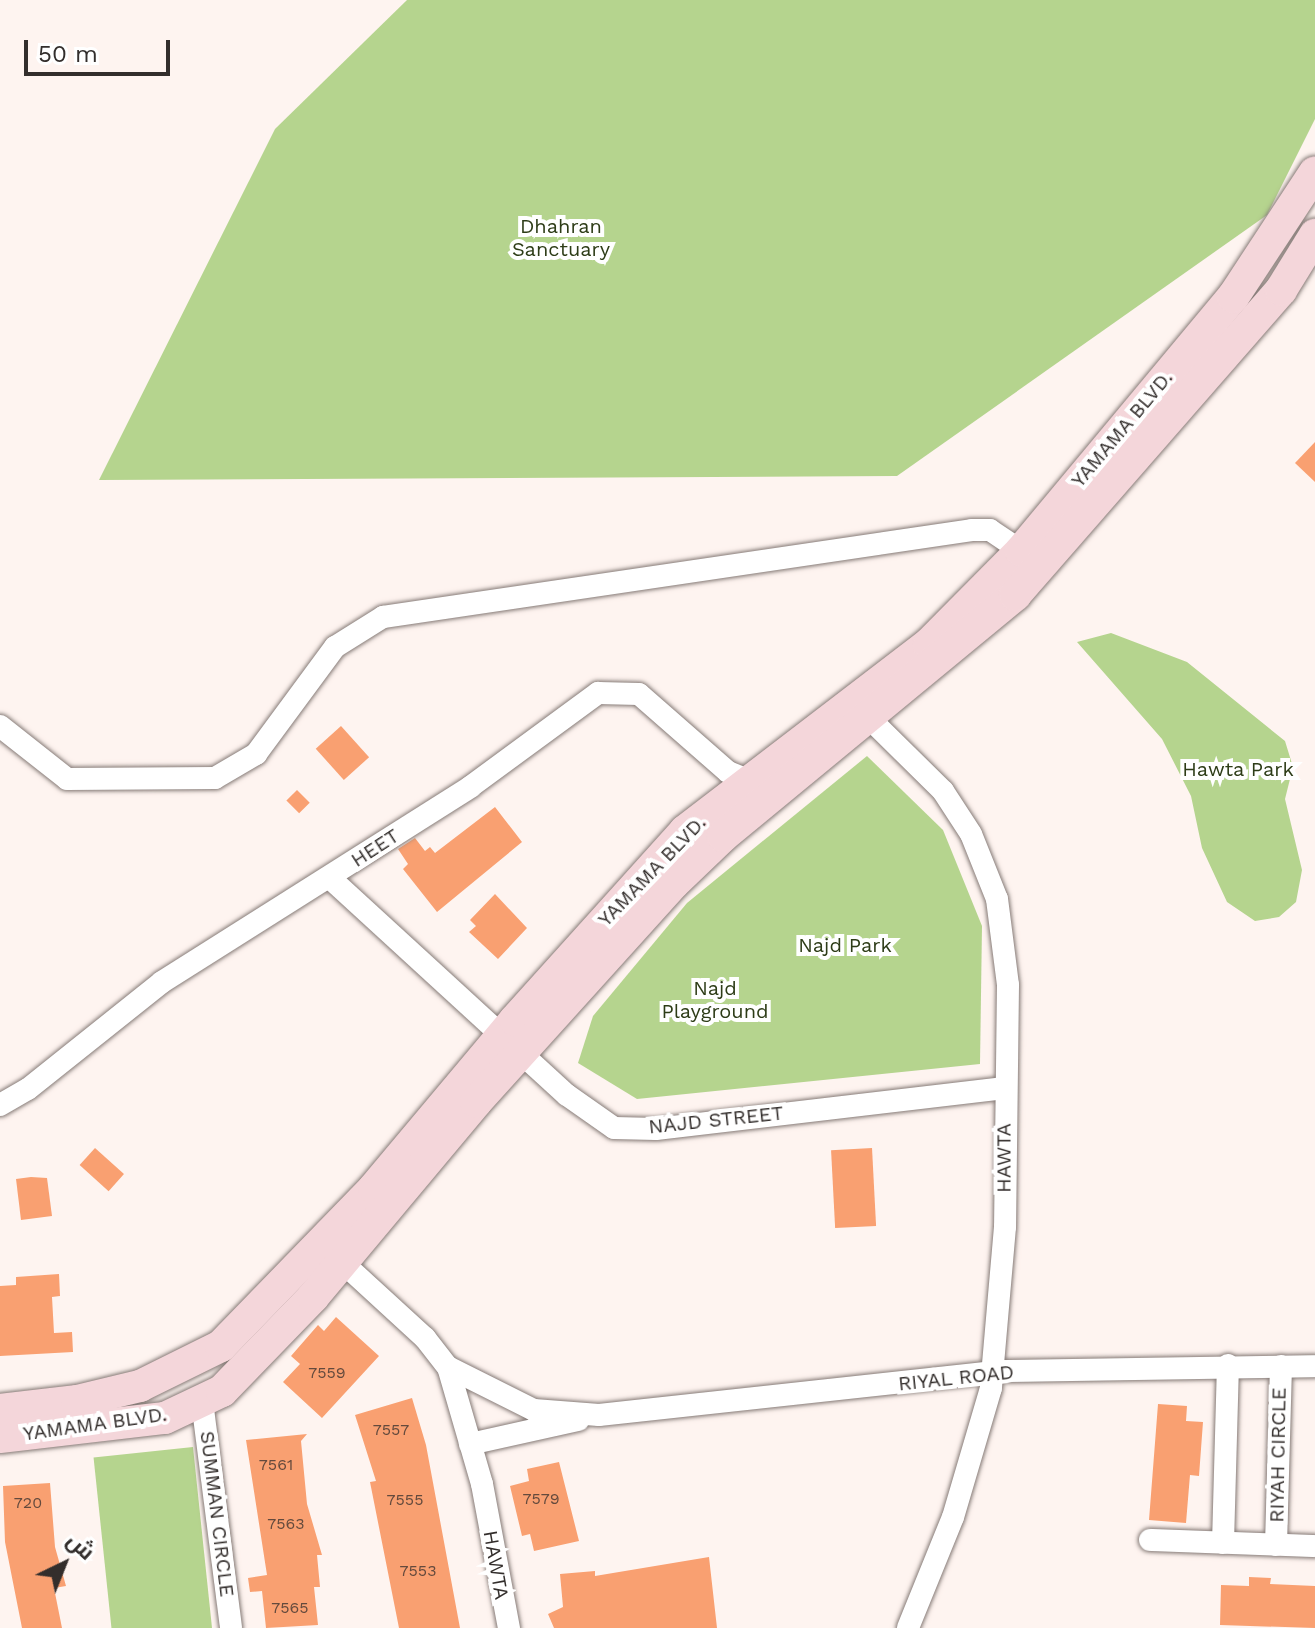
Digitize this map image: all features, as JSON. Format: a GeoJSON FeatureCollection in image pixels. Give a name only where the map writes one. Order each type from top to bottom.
{"type":"FeatureCollection","features":[{"type":"Feature","properties":{"kind":"main road","name":"YAMAMA BLVD."},"geometry":{"type":"LineString","coordinates":[[0,1437],[165,1418],[222,1391],[342,1262],[513,1042],[685,831],[929,644],[1021,551],[1233,297],[1315,172]]}},
{"type":"Feature","properties":{"kind":"main road","name":"YAMAMA BLVD."},"geometry":{"type":"LineString","coordinates":[[0,1410],[102,1395],[191,1363],[221,1346],[513,1042],[723,836],[1015,595],[1281,290],[1315,235]]}},
{"type":"Feature","properties":{"kind":"street"},"geometry":{"type":"LineString","coordinates":[[0,726],[67,779],[215,778],[256,754],[335,647],[383,617],[972,530],[990,530],[1021,551]]}},
{"type":"Feature","properties":{"kind":"street","name":"HEET"},"geometry":{"type":"LineString","coordinates":[[0,1105],[162,982],[253,921],[330,878],[470,787],[598,693],[639,694],[728,772],[750,781]]}},
{"type":"Feature","properties":{"kind":"street","name":"HAWTA"},"geometry":{"type":"LineString","coordinates":[[869,718],[943,791],[971,834],[997,899],[1008,985],[1005,1227],[993,1373],[953,1517],[908,1628]]}},
{"type":"Feature","properties":{"kind":"street","name":"NAJD STREET"},"geometry":{"type":"LineString","coordinates":[[330,878],[513,1042],[567,1095],[614,1128],[656,1129],[1005,1088]]}},
{"type":"Feature","properties":{"kind":"street","name":"HAWTA"},"geometry":{"type":"LineString","coordinates":[[342,1262],[425,1338],[448,1367],[470,1444],[509,1628]]}},
{"type":"Feature","properties":{"kind":"street","name":"SUMMAN CIRCLE"},"geometry":{"type":"LineString","coordinates":[[191,1363],[201,1401],[231,1628]]}},
{"type":"Feature","properties":{"kind":"street"},"geometry":{"type":"LineString","coordinates":[[1223,1543],[1228,1365]]}},
{"type":"Feature","properties":{"kind":"street","name":"RIYAL ROAD"},"geometry":{"type":"LineString","coordinates":[[470,1444],[599,1415],[993,1373],[1228,1365],[1315,1366]]}},
{"type":"Feature","properties":{"kind":"street","name":"RIYAH CIRCLE"},"geometry":{"type":"LineString","coordinates":[[1276,1545],[1281,1366]]}},
{"type":"Feature","properties":{"kind":"street","name":"RIYAL ROAD"},"geometry":{"type":"LineString","coordinates":[[448,1367],[534,1410],[599,1415]]}},
{"type":"Feature","properties":{"kind":"street","name":"RIYAH CIRCLE"},"geometry":{"type":"LineString","coordinates":[[1150,1540],[1315,1546]]}},
{"type":"Feature","properties":{"kind":"green space","name":"Dhahran Sanctuary"},"geometry":{"type":"Polygon","coordinates":[[[407,0],[1315,0],[1315,119],[1267,215],[897,476],[99,480],[275,129],[407,0]]]}},
{"type":"Feature","properties":{"kind":"green space","name":"Hawta Park"},"geometry":{"type":"Polygon","coordinates":[[[1111,633],[1187,662],[1285,741],[1293,767],[1285,799],[1302,870],[1296,902],[1279,917],[1255,921],[1227,902],[1202,848],[1191,796],[1162,739],[1077,642],[1111,633]]]}},
{"type":"Feature","properties":{"kind":"green space","name":"Najd Park"},"geometry":{"type":"Polygon","coordinates":[[[867,756],[943,830],[982,926],[980,1064],[637,1099],[578,1063],[593,1016],[687,903],[867,756]]]}},
{"type":"Feature","properties":{"kind":"green space"},"geometry":{"type":"Polygon","coordinates":[[[193,1447],[212,1628],[111,1628],[94,1457],[193,1447]]]}},
{"type":"Feature","properties":{"kind":"building"},"geometry":{"type":"Polygon","coordinates":[[[1315,442],[1315,482],[1295,463],[1315,442]]]}},
{"type":"Feature","properties":{"kind":"building"},"geometry":{"type":"Polygon","coordinates":[[[341,726],[369,757],[344,780],[316,749],[341,726]]]}},
{"type":"Feature","properties":{"kind":"building"},"geometry":{"type":"Polygon","coordinates":[[[297,790],[310,803],[299,813],[286,801],[297,790]]]}},
{"type":"Feature","properties":{"kind":"building"},"geometry":{"type":"Polygon","coordinates":[[[495,807],[522,842],[437,912],[403,869],[408,864],[398,849],[415,838],[425,851],[430,847],[435,853],[495,807]]]}},
{"type":"Feature","properties":{"kind":"building"},"geometry":{"type":"Polygon","coordinates":[[[495,894],[527,928],[498,959],[469,932],[476,926],[470,920],[495,894]]]}},
{"type":"Feature","properties":{"kind":"building"},"geometry":{"type":"Polygon","coordinates":[[[95,1148],[124,1174],[109,1191],[80,1165],[95,1148]]]}},
{"type":"Feature","properties":{"kind":"building"},"geometry":{"type":"Polygon","coordinates":[[[872,1148],[876,1226],[835,1228],[831,1150],[872,1148]]]}},
{"type":"Feature","properties":{"kind":"building"},"geometry":{"type":"Polygon","coordinates":[[[47,1178],[52,1216],[21,1220],[16,1179],[47,1178]]]}},
{"type":"Feature","properties":{"kind":"building"},"geometry":{"type":"Polygon","coordinates":[[[59,1274],[60,1296],[52,1297],[54,1333],[72,1332],[73,1352],[0,1356],[0,1286],[16,1285],[16,1277],[59,1274]]]}},
{"type":"Feature","properties":{"kind":"building"},"geometry":{"type":"Polygon","coordinates":[[[336,1317],[379,1356],[322,1418],[283,1382],[300,1364],[291,1356],[318,1325],[324,1331],[336,1317]]]}},
{"type":"Feature","properties":{"kind":"building"},"geometry":{"type":"Polygon","coordinates":[[[412,1398],[426,1445],[460,1628],[399,1628],[370,1482],[376,1481],[355,1415],[412,1398]]]}},
{"type":"Feature","properties":{"kind":"building"},"geometry":{"type":"Polygon","coordinates":[[[1158,1404],[1187,1406],[1186,1421],[1203,1422],[1199,1476],[1190,1475],[1186,1523],[1149,1520],[1158,1404]]]}},
{"type":"Feature","properties":{"kind":"building"},"geometry":{"type":"Polygon","coordinates":[[[307,1434],[301,1441],[307,1504],[322,1555],[317,1555],[320,1587],[314,1587],[318,1625],[266,1628],[262,1591],[250,1592],[248,1578],[267,1575],[246,1440],[307,1434]]]}},
{"type":"Feature","properties":{"kind":"building"},"geometry":{"type":"Polygon","coordinates":[[[559,1462],[579,1541],[534,1551],[530,1534],[522,1536],[510,1486],[529,1481],[527,1469],[559,1462]]]}},
{"type":"Feature","properties":{"kind":"building"},"geometry":{"type":"Polygon","coordinates":[[[50,1483],[55,1547],[66,1586],[54,1588],[62,1628],[22,1628],[5,1542],[3,1486],[50,1483]]]}},
{"type":"Feature","properties":{"kind":"building"},"geometry":{"type":"Polygon","coordinates":[[[709,1557],[717,1628],[554,1628],[548,1614],[563,1607],[560,1574],[595,1571],[595,1576],[709,1557]]]}},
{"type":"Feature","properties":{"kind":"building"},"geometry":{"type":"Polygon","coordinates":[[[1249,1577],[1271,1578],[1270,1584],[1315,1586],[1315,1628],[1220,1625],[1221,1585],[1249,1586],[1249,1577]]]}},
{"type":"Feature","properties":{"kind":"park label","name":"Najd Playground"},"geometry":{"type":"Point","coordinates":[715,1000]}}]}
